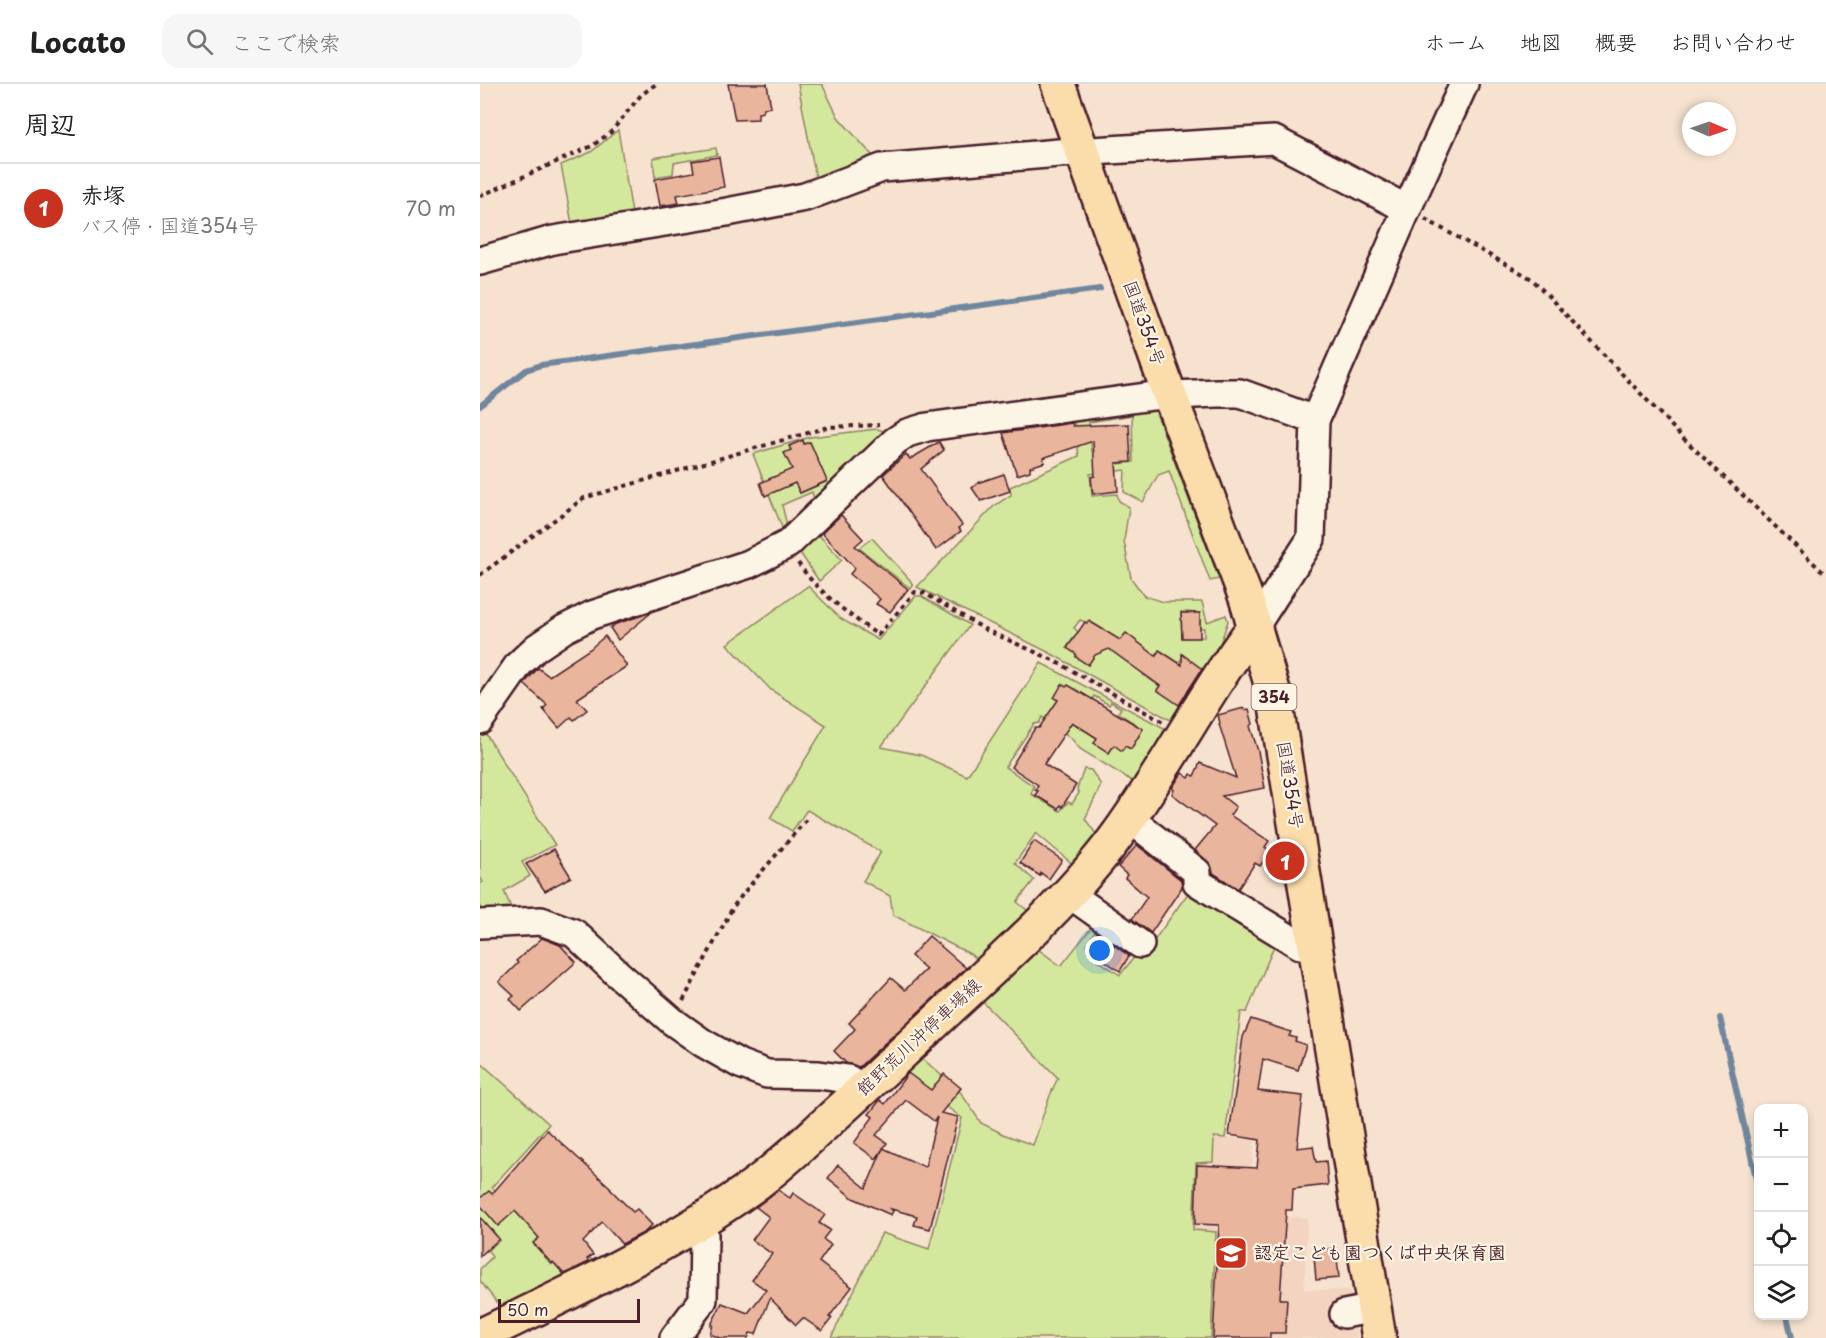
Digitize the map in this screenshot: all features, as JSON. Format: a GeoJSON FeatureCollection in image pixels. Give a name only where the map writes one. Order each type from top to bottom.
{"type":"FeatureCollection","features":[{"type":"Feature","properties":{"kind":"main road","name":"国道354号"},"geometry":{"type":"LineString","coordinates":[[1058,84],[1170,396],[1246,597],[1277,711],[1316,943],[1366,1320]]}},
{"type":"Feature","properties":{"kind":"main road","name":"館野荒川沖停車場線"},"geometry":{"type":"LineString","coordinates":[[480,1337],[622,1267],[699,1222],[754,1185],[864,1089],[995,966],[1068,893],[1113,842],[1255,626]]}},
{"type":"Feature","properties":{"kind":"street"},"geometry":{"type":"LineString","coordinates":[[1255,626],[1311,538],[1315,420],[1464,84]]}},
{"type":"Feature","properties":{"kind":"street"},"geometry":{"type":"LineString","coordinates":[[480,261],[553,240],[804,197],[882,168],[1083,151],[1274,140],[1407,209]]}},
{"type":"Feature","properties":{"kind":"street"},"geometry":{"type":"LineString","coordinates":[[480,720],[519,664],[536,648],[564,629],[592,615],[749,564],[788,544],[881,454],[908,433],[927,427],[1153,396],[1240,393],[1315,420]]}},
{"type":"Feature","properties":{"kind":"street"},"geometry":{"type":"LineString","coordinates":[[1129,818],[1197,872],[1197,882],[1300,945],[1316,943]]}},
{"type":"Feature","properties":{"kind":"street"},"geometry":{"type":"LineString","coordinates":[[1068,893],[1140,944]]}},
{"type":"Feature","properties":{"kind":"street"},"geometry":{"type":"LineString","coordinates":[[480,924],[541,921],[574,933],[672,1021],[703,1043],[740,1064],[767,1074],[819,1075],[848,1079],[864,1089]]}},
{"type":"Feature","properties":{"kind":"street"},"geometry":{"type":"LineString","coordinates":[[674,1338],[703,1300],[704,1234],[699,1222]]}},
{"type":"Feature","properties":{"kind":"path"},"geometry":{"type":"LineString","coordinates":[[480,196],[592,147],[611,132],[641,95],[656,84]]}},
{"type":"Feature","properties":{"kind":"path"},"geometry":{"type":"LineString","coordinates":[[1407,209],[1532,279],[1682,437],[1826,575]]}},
{"type":"Feature","properties":{"kind":"path"},"geometry":{"type":"LineString","coordinates":[[480,575],[584,498],[828,427],[889,425],[908,433]]}},
{"type":"Feature","properties":{"kind":"path"},"geometry":{"type":"LineString","coordinates":[[788,544],[807,576],[849,614],[878,635],[915,592],[924,593],[987,630],[1053,660],[1183,734]]}},
{"type":"Feature","properties":{"kind":"path"},"geometry":{"type":"LineString","coordinates":[[672,1021],[733,908],[807,819]]}},
{"type":"Feature","properties":{"kind":"shaded area","name":"認定こども園つくば中央保育園"},"geometry":{"type":"Polygon","coordinates":[[[1168,1133],[1254,1140],[1248,1214],[1307,1218],[1304,1289],[1350,1291],[1357,1338],[1151,1338],[1168,1133]]]}},
{"type":"Feature","properties":{"kind":"green space"},"geometry":{"type":"Polygon","coordinates":[[[798,84],[822,84],[838,117],[880,164],[817,184],[798,84]]]}},
{"type":"Feature","properties":{"kind":"green space"},"geometry":{"type":"Polygon","coordinates":[[[618,130],[633,219],[573,229],[561,165],[591,152],[618,130]]]}},
{"type":"Feature","properties":{"kind":"green space"},"geometry":{"type":"Polygon","coordinates":[[[716,148],[717,155],[674,163],[673,174],[655,177],[653,158],[716,148]]]}},
{"type":"Feature","properties":{"kind":"green space"},"geometry":{"type":"Polygon","coordinates":[[[1153,405],[1219,579],[1210,581],[1169,471],[1158,475],[1143,502],[1124,492],[1125,470],[1090,474],[1092,496],[1117,494],[1119,501],[1129,507],[1124,541],[1131,578],[1144,596],[1164,602],[1202,602],[1207,622],[1226,615],[1228,621],[1213,664],[1176,723],[1050,653],[917,587],[994,506],[1011,495],[1010,487],[1079,456],[1073,414],[1153,405]],[[1132,415],[1089,422],[1092,452],[1100,452],[1101,466],[1133,462],[1132,415]],[[1181,612],[1182,638],[1204,637],[1204,628],[1200,628],[1200,613],[1181,612]],[[1080,620],[1074,628],[1078,632],[1067,647],[1088,665],[1107,632],[1089,621],[1087,623],[1080,620]],[[1126,633],[1112,651],[1131,665],[1144,647],[1126,633]],[[1160,650],[1156,655],[1154,654],[1143,675],[1160,686],[1157,690],[1193,665],[1182,658],[1179,663],[1160,650]]]}},
{"type":"Feature","properties":{"kind":"green space"},"geometry":{"type":"Polygon","coordinates":[[[877,429],[896,434],[816,506],[812,492],[782,505],[789,534],[785,535],[753,454],[810,437],[877,429]],[[803,441],[789,446],[791,450],[785,453],[792,469],[785,473],[790,485],[795,483],[800,493],[826,482],[810,443],[804,444],[803,441]]]}},
{"type":"Feature","properties":{"kind":"green space"},"geometry":{"type":"Polygon","coordinates":[[[815,531],[842,560],[819,581],[797,548],[815,531]]]}},
{"type":"Feature","properties":{"kind":"green space"},"geometry":{"type":"Polygon","coordinates":[[[872,538],[913,586],[910,588],[859,548],[872,538]]]}},
{"type":"Feature","properties":{"kind":"green space"},"geometry":{"type":"Polygon","coordinates":[[[808,586],[841,619],[878,640],[916,596],[921,596],[970,625],[881,747],[921,755],[967,776],[1041,663],[1166,729],[1167,737],[1137,784],[1080,749],[1071,738],[1042,717],[1039,723],[1034,724],[1005,767],[1034,786],[1031,794],[1060,811],[1068,802],[1072,804],[1079,793],[1077,789],[1084,769],[1091,770],[1101,785],[1085,819],[1099,838],[1075,866],[1036,833],[1015,863],[1034,880],[1017,902],[1032,914],[982,964],[970,954],[893,915],[890,896],[863,881],[881,852],[807,810],[792,831],[770,818],[826,725],[771,690],[727,644],[808,586]],[[1094,696],[1076,725],[1097,738],[1094,743],[1109,753],[1114,745],[1122,750],[1125,746],[1131,749],[1139,736],[1137,725],[1118,713],[1121,708],[1111,702],[1109,705],[1094,696]]]}},
{"type":"Feature","properties":{"kind":"green space"},"geometry":{"type":"Polygon","coordinates":[[[484,731],[555,845],[522,862],[530,876],[504,891],[515,917],[480,919],[480,884],[483,882],[480,877],[480,735],[484,731]]]}},
{"type":"Feature","properties":{"kind":"green space"},"geometry":{"type":"Polygon","coordinates":[[[1191,889],[1274,946],[1247,1012],[1241,1012],[1225,1138],[1214,1137],[1213,1162],[1196,1163],[1193,1230],[1216,1232],[1211,1338],[831,1338],[882,1233],[929,1249],[962,1118],[903,1075],[923,1059],[961,1093],[981,1123],[1033,1145],[1058,1078],[982,1001],[1039,950],[1061,966],[1095,923],[1098,925],[1087,945],[1096,953],[1093,957],[1120,975],[1143,946],[1148,949],[1191,889]]]}},
{"type":"Feature","properties":{"kind":"green space"},"geometry":{"type":"Polygon","coordinates":[[[480,1062],[549,1124],[492,1187],[528,1225],[544,1204],[598,1268],[503,1310],[480,1281],[480,1269],[492,1257],[488,1250],[500,1240],[492,1230],[480,1225],[480,1062]],[[556,1224],[533,1243],[566,1277],[571,1272],[574,1275],[589,1262],[556,1224]]]}},
{"type":"Feature","properties":{"kind":"building"},"geometry":{"type":"Polygon","coordinates":[[[728,84],[767,84],[771,107],[764,108],[763,112],[758,113],[758,119],[735,120],[728,84]]]}},
{"type":"Feature","properties":{"kind":"building"},"geometry":{"type":"Polygon","coordinates":[[[719,157],[724,187],[677,195],[679,203],[660,206],[655,179],[694,172],[692,161],[719,157]]]}},
{"type":"Feature","properties":{"kind":"building"},"geometry":{"type":"Polygon","coordinates":[[[1072,423],[1073,426],[1129,424],[1131,462],[1116,463],[1118,491],[1093,494],[1091,477],[1095,476],[1093,441],[1043,458],[1045,462],[1030,467],[1030,471],[1017,475],[1003,433],[1072,423]]]}},
{"type":"Feature","properties":{"kind":"building"},"geometry":{"type":"Polygon","coordinates":[[[803,440],[804,444],[810,442],[827,481],[800,493],[795,483],[765,496],[760,483],[792,469],[784,453],[791,450],[789,446],[803,440]]]}},
{"type":"Feature","properties":{"kind":"building"},"geometry":{"type":"Polygon","coordinates":[[[939,442],[944,450],[921,469],[962,525],[959,528],[961,531],[936,550],[883,475],[906,454],[910,459],[939,442]]]}},
{"type":"Feature","properties":{"kind":"building"},"geometry":{"type":"Polygon","coordinates":[[[1004,474],[1010,491],[981,501],[972,488],[980,482],[1004,474]]]}},
{"type":"Feature","properties":{"kind":"building"},"geometry":{"type":"Polygon","coordinates":[[[841,515],[863,539],[855,546],[908,589],[890,612],[876,604],[880,599],[850,574],[855,568],[822,533],[841,515]]]}},
{"type":"Feature","properties":{"kind":"building"},"geometry":{"type":"Polygon","coordinates":[[[652,612],[618,640],[610,628],[616,624],[652,612]]]}},
{"type":"Feature","properties":{"kind":"building"},"geometry":{"type":"Polygon","coordinates":[[[1181,613],[1200,613],[1200,638],[1182,638],[1181,613]]]}},
{"type":"Feature","properties":{"kind":"building"},"geometry":{"type":"Polygon","coordinates":[[[1089,621],[1120,640],[1126,633],[1156,656],[1159,650],[1182,665],[1182,654],[1202,669],[1179,705],[1157,690],[1160,686],[1109,649],[1095,655],[1088,665],[1076,657],[1076,654],[1067,648],[1085,622],[1089,621]]]}},
{"type":"Feature","properties":{"kind":"building"},"geometry":{"type":"Polygon","coordinates":[[[605,636],[627,666],[577,699],[587,710],[574,720],[571,717],[559,728],[543,709],[547,705],[524,684],[538,668],[549,676],[590,649],[605,636]]]}},
{"type":"Feature","properties":{"kind":"building"},"geometry":{"type":"Polygon","coordinates":[[[1062,684],[1066,687],[1068,685],[1143,729],[1131,749],[1125,746],[1122,751],[1114,745],[1109,753],[1094,743],[1097,738],[1072,722],[1044,764],[1076,785],[1062,807],[1060,805],[1058,809],[1035,795],[1038,785],[1011,767],[1035,728],[1039,728],[1058,700],[1054,698],[1062,684]]]}},
{"type":"Feature","properties":{"kind":"building"},"geometry":{"type":"Polygon","coordinates":[[[1244,708],[1244,710],[1249,709],[1253,724],[1250,726],[1258,751],[1265,788],[1222,796],[1236,807],[1230,815],[1269,841],[1265,847],[1270,851],[1260,866],[1255,863],[1238,889],[1213,873],[1211,865],[1195,850],[1215,826],[1172,794],[1174,790],[1172,788],[1182,773],[1189,778],[1191,774],[1194,776],[1200,763],[1236,778],[1218,715],[1244,708]]]}},
{"type":"Feature","properties":{"kind":"building"},"geometry":{"type":"Polygon","coordinates":[[[1034,841],[1062,860],[1049,879],[1020,863],[1034,841]]]}},
{"type":"Feature","properties":{"kind":"building"},"geometry":{"type":"Polygon","coordinates":[[[1137,845],[1181,880],[1182,887],[1151,933],[1132,919],[1147,897],[1125,878],[1127,875],[1118,867],[1137,845]]]}},
{"type":"Feature","properties":{"kind":"building"},"geometry":{"type":"Polygon","coordinates":[[[554,849],[571,877],[545,891],[526,864],[554,849]]]}},
{"type":"Feature","properties":{"kind":"building"},"geometry":{"type":"Polygon","coordinates":[[[1097,933],[1129,956],[1120,971],[1096,955],[1099,951],[1089,945],[1097,933]]]}},
{"type":"Feature","properties":{"kind":"building"},"geometry":{"type":"Polygon","coordinates":[[[929,936],[966,968],[859,1067],[846,1063],[834,1051],[855,1029],[849,1023],[891,978],[905,990],[926,969],[911,956],[929,936]]]}},
{"type":"Feature","properties":{"kind":"building"},"geometry":{"type":"Polygon","coordinates":[[[542,938],[560,945],[576,962],[521,1011],[510,999],[514,996],[499,982],[518,963],[516,961],[542,938]]]}},
{"type":"Feature","properties":{"kind":"building"},"geometry":{"type":"Polygon","coordinates":[[[1251,1019],[1291,1032],[1289,1036],[1306,1045],[1298,1070],[1263,1059],[1258,1091],[1303,1096],[1297,1148],[1313,1146],[1316,1162],[1326,1161],[1328,1185],[1293,1189],[1292,1210],[1286,1210],[1280,1299],[1287,1299],[1285,1333],[1270,1333],[1270,1338],[1213,1338],[1219,1225],[1195,1224],[1197,1165],[1257,1168],[1260,1140],[1229,1135],[1243,1037],[1251,1019]]]}},
{"type":"Feature","properties":{"kind":"building"},"geometry":{"type":"Polygon","coordinates":[[[908,1073],[931,1090],[944,1074],[961,1088],[941,1113],[958,1117],[930,1229],[914,1225],[917,1216],[891,1209],[893,1211],[891,1215],[853,1198],[828,1178],[838,1165],[866,1188],[882,1150],[876,1159],[854,1143],[873,1117],[869,1114],[880,1100],[885,1104],[908,1073]],[[906,1100],[876,1135],[887,1143],[883,1148],[925,1167],[937,1117],[934,1121],[906,1100]]]}},
{"type":"Feature","properties":{"kind":"building"},"geometry":{"type":"Polygon","coordinates":[[[547,1130],[611,1188],[633,1212],[637,1209],[652,1225],[645,1232],[622,1244],[602,1222],[583,1242],[593,1255],[587,1259],[589,1262],[564,1274],[533,1243],[539,1238],[515,1211],[498,1226],[480,1205],[480,1198],[489,1191],[492,1194],[547,1130]]]}},
{"type":"Feature","properties":{"kind":"building"},"geometry":{"type":"Polygon","coordinates":[[[778,1190],[790,1198],[793,1193],[825,1215],[819,1223],[830,1230],[823,1239],[831,1245],[819,1262],[852,1287],[829,1317],[832,1318],[822,1331],[803,1318],[796,1325],[770,1298],[756,1334],[750,1333],[748,1338],[720,1338],[710,1334],[713,1325],[711,1325],[722,1303],[748,1313],[766,1290],[752,1280],[772,1254],[752,1240],[769,1217],[756,1207],[778,1190]]]}},
{"type":"Feature","properties":{"kind":"building"},"geometry":{"type":"Polygon","coordinates":[[[480,1217],[499,1239],[480,1256],[480,1217]]]}},
{"type":"Feature","properties":{"kind":"building"},"geometry":{"type":"Polygon","coordinates":[[[1336,1248],[1339,1278],[1316,1280],[1314,1256],[1317,1256],[1317,1250],[1336,1248]]]}},
{"type":"Feature","properties":{"kind":"waterway"},"geometry":{"type":"LineString","coordinates":[[480,406],[526,370],[541,365],[1100,289]]}},
{"type":"Feature","properties":{"kind":"waterway"},"geometry":{"type":"LineString","coordinates":[[1720,1018],[1754,1169]]}},
{"type":"Feature","properties":{"kind":"waterway"},"geometry":{"type":"LineString","coordinates":[[1788,1320],[1792,1338]]}},
{"type":"Feature","properties":{"kind":"place","name":"赤塚"},"geometry":{"type":"Point","coordinates":[1285,861]}},
{"type":"Feature","properties":{"kind":"place","name":"認定こども園つくば中央保育園"},"geometry":{"type":"Point","coordinates":[1231,1253]}}]}
